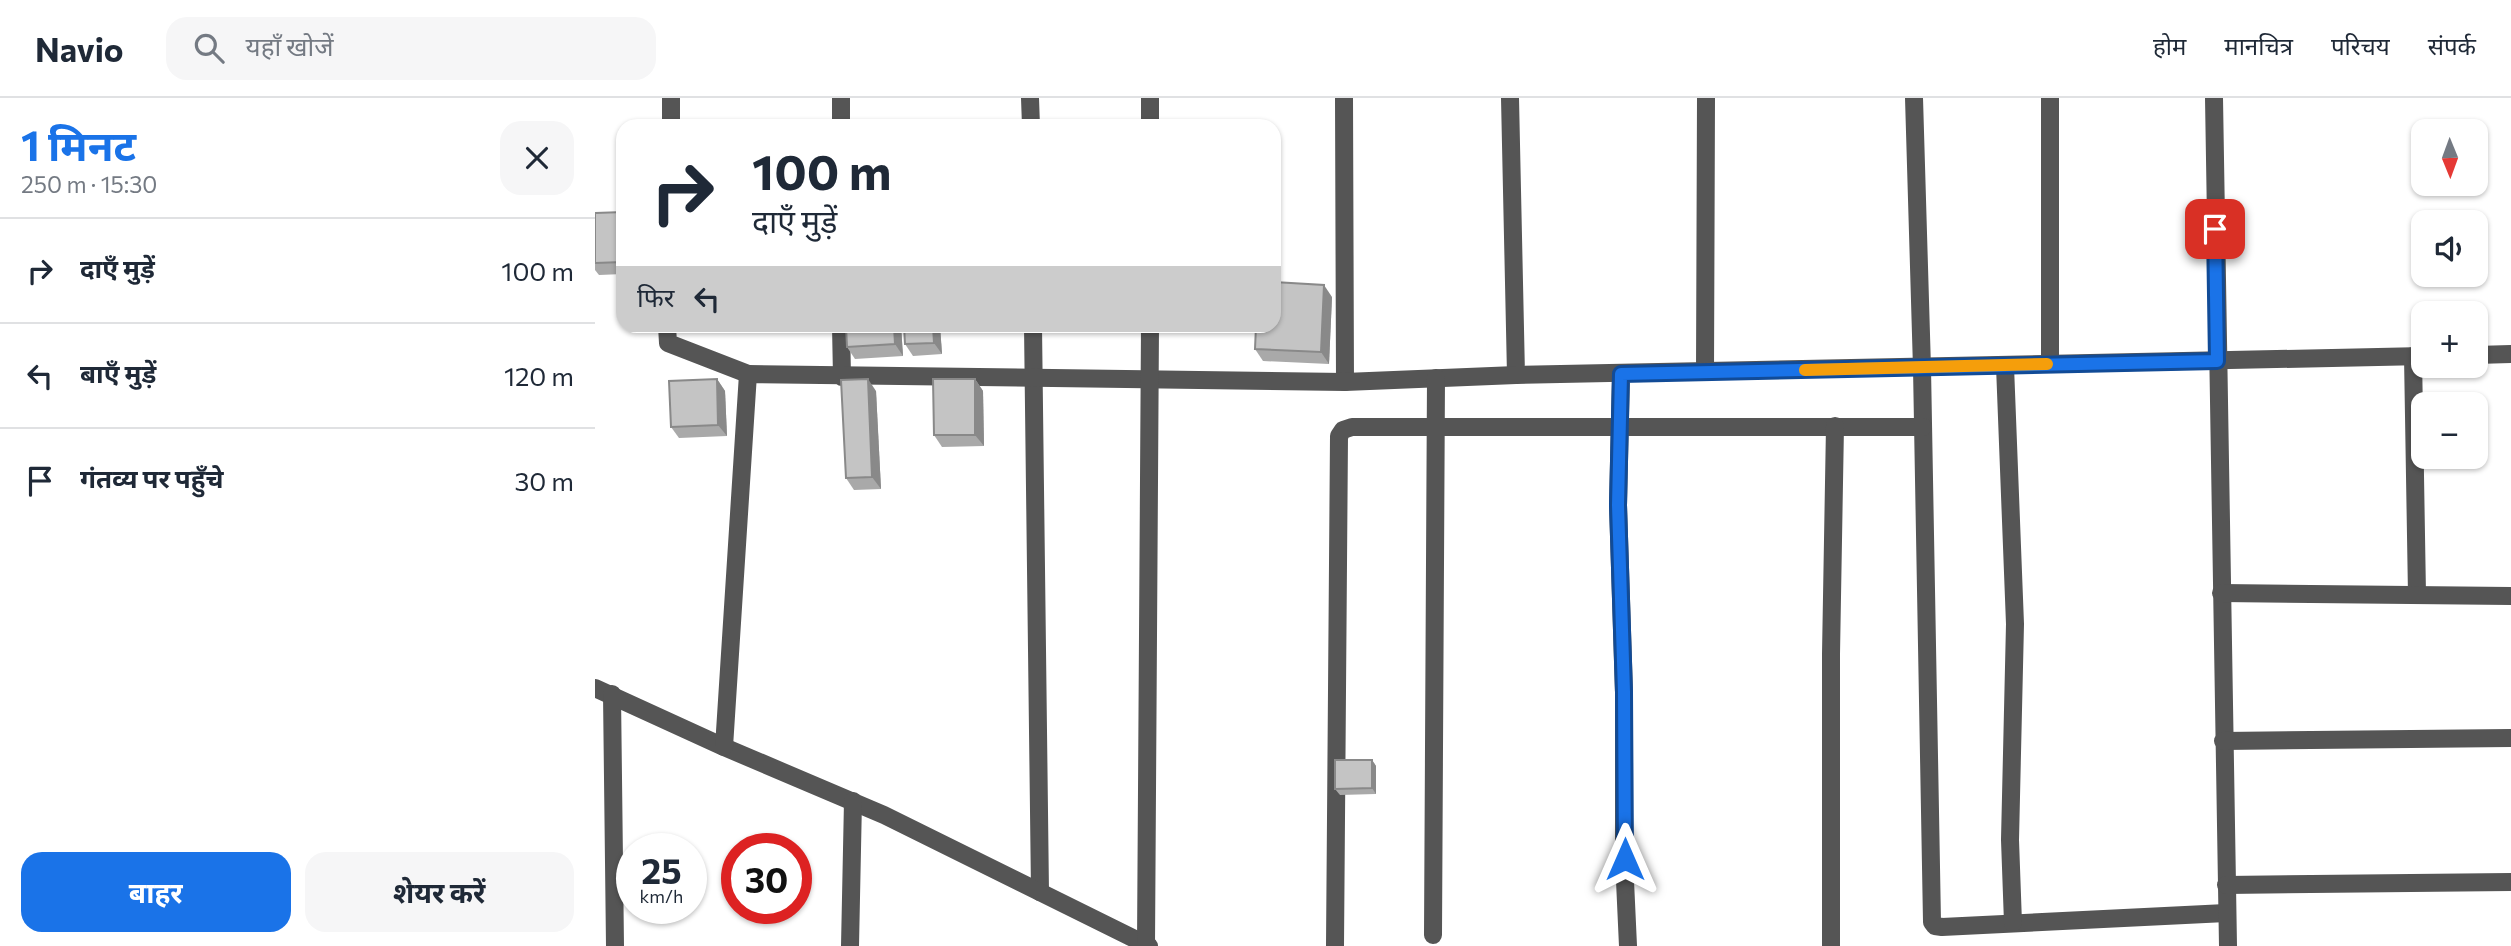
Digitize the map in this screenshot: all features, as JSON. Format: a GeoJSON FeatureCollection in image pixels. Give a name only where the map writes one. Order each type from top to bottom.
{"type":"FeatureCollection","features":[{"type":"Feature","properties":{"kind":"street"},"geometry":{"type":"LineString","coordinates":[[671,98],[671,119]]}},
{"type":"Feature","properties":{"kind":"street"},"geometry":{"type":"LineString","coordinates":[[841,98],[841,119]]}},
{"type":"Feature","properties":{"kind":"street"},"geometry":{"type":"LineString","coordinates":[[1030,98],[1031,119]]}},
{"type":"Feature","properties":{"kind":"street"},"geometry":{"type":"LineString","coordinates":[[1150,98],[1150,119]]}},
{"type":"Feature","properties":{"kind":"street"},"geometry":{"type":"LineString","coordinates":[[1344,98],[1345,382]]}},
{"type":"Feature","properties":{"kind":"street"},"geometry":{"type":"LineString","coordinates":[[1510,98],[1516,375]]}},
{"type":"Feature","properties":{"kind":"street"},"geometry":{"type":"LineString","coordinates":[[1705,372],[1706,98]]}},
{"type":"Feature","properties":{"kind":"street"},"geometry":{"type":"LineString","coordinates":[[1914,98],[1922,368],[1932,922],[1935,926],[1943,927],[2226,913]]}},
{"type":"Feature","properties":{"kind":"street"},"geometry":{"type":"LineString","coordinates":[[2050,98],[2050,364]]}},
{"type":"Feature","properties":{"kind":"street"},"geometry":{"type":"LineString","coordinates":[[2214,98],[2228,946]]}},
{"type":"Feature","properties":{"kind":"street"},"geometry":{"type":"LineString","coordinates":[[668,333],[669,343],[748,374],[842,377],[1345,382],[1516,375],[2411,356]]}},
{"type":"Feature","properties":{"kind":"street"},"geometry":{"type":"LineString","coordinates":[[841,333],[842,377]]}},
{"type":"Feature","properties":{"kind":"street"},"geometry":{"type":"LineString","coordinates":[[1033,333],[1040,892]]}},
{"type":"Feature","properties":{"kind":"street"},"geometry":{"type":"LineString","coordinates":[[615,946],[603,691],[724,747],[853,801],[1040,892],[1123,940],[1147,946],[1150,333]]}},
{"type":"Feature","properties":{"kind":"street"},"geometry":{"type":"LineString","coordinates":[[2488,355],[2511,354]]}},
{"type":"Feature","properties":{"kind":"street"},"geometry":{"type":"LineString","coordinates":[[2005,366],[2015,624],[2010,840],[2013,923]]}},
{"type":"Feature","properties":{"kind":"street"},"geometry":{"type":"LineString","coordinates":[[724,747],[748,374]]}},
{"type":"Feature","properties":{"kind":"street"},"geometry":{"type":"LineString","coordinates":[[1621,374],[1618,505],[1628,946]]}},
{"type":"Feature","properties":{"kind":"street"},"geometry":{"type":"LineString","coordinates":[[1433,935],[1436,378]]}},
{"type":"Feature","properties":{"kind":"street"},"geometry":{"type":"LineString","coordinates":[[2417,595],[2418,378]]}},
{"type":"Feature","properties":{"kind":"street"},"geometry":{"type":"LineString","coordinates":[[1335,946],[1339,436],[1343,430],[1352,427],[1620,425],[1923,427]]}},
{"type":"Feature","properties":{"kind":"street"},"geometry":{"type":"LineString","coordinates":[[1831,946],[1831,654],[1835,426]]}},
{"type":"Feature","properties":{"kind":"street"},"geometry":{"type":"LineString","coordinates":[[2221,593],[2511,596]]}},
{"type":"Feature","properties":{"kind":"street"},"geometry":{"type":"LineString","coordinates":[[2223,741],[2511,738]]}},
{"type":"Feature","properties":{"kind":"street"},"geometry":{"type":"LineString","coordinates":[[850,946],[853,801]]}},
{"type":"Feature","properties":{"kind":"street"},"geometry":{"type":"LineString","coordinates":[[2226,885],[2511,882]]}},
{"type":"Feature","properties":{"kind":"building"},"geometry":{"type":"Polygon","coordinates":[[[616,212],[616,262],[595,263],[595,213],[616,212]]]}},
{"type":"Feature","properties":{"kind":"building"},"geometry":{"type":"Polygon","coordinates":[[[1281,282],[1324,285],[1321,352],[1255,349],[1256,333],[1281,333],[1281,282]]]}},
{"type":"Feature","properties":{"kind":"building"},"geometry":{"type":"Polygon","coordinates":[[[846,333],[894,333],[895,344],[847,347],[846,333]]]}},
{"type":"Feature","properties":{"kind":"building"},"geometry":{"type":"Polygon","coordinates":[[[904,333],[933,333],[934,343],[905,344],[904,333]]]}},
{"type":"Feature","properties":{"kind":"building"},"geometry":{"type":"Polygon","coordinates":[[[717,379],[718,425],[671,427],[669,381],[717,379]]]}},
{"type":"Feature","properties":{"kind":"building"},"geometry":{"type":"Polygon","coordinates":[[[868,379],[872,477],[846,478],[841,380],[868,379]]]}},
{"type":"Feature","properties":{"kind":"building"},"geometry":{"type":"Polygon","coordinates":[[[933,379],[975,379],[975,435],[934,435],[933,379]]]}},
{"type":"Feature","properties":{"kind":"building"},"geometry":{"type":"Polygon","coordinates":[[[1335,760],[1372,760],[1372,788],[1335,789],[1335,760]]]}},
{"type":"Feature","properties":{"kind":"slow traffic"},"geometry":{"type":"LineString","coordinates":[[1805,370],[2047,364]]}},
{"type":"Feature","properties":{"kind":"route"},"geometry":{"type":"LineString","coordinates":[[1625,859],[1624,692],[1618,505],[1621,374],[2217,361],[2215,229]]}}]}
